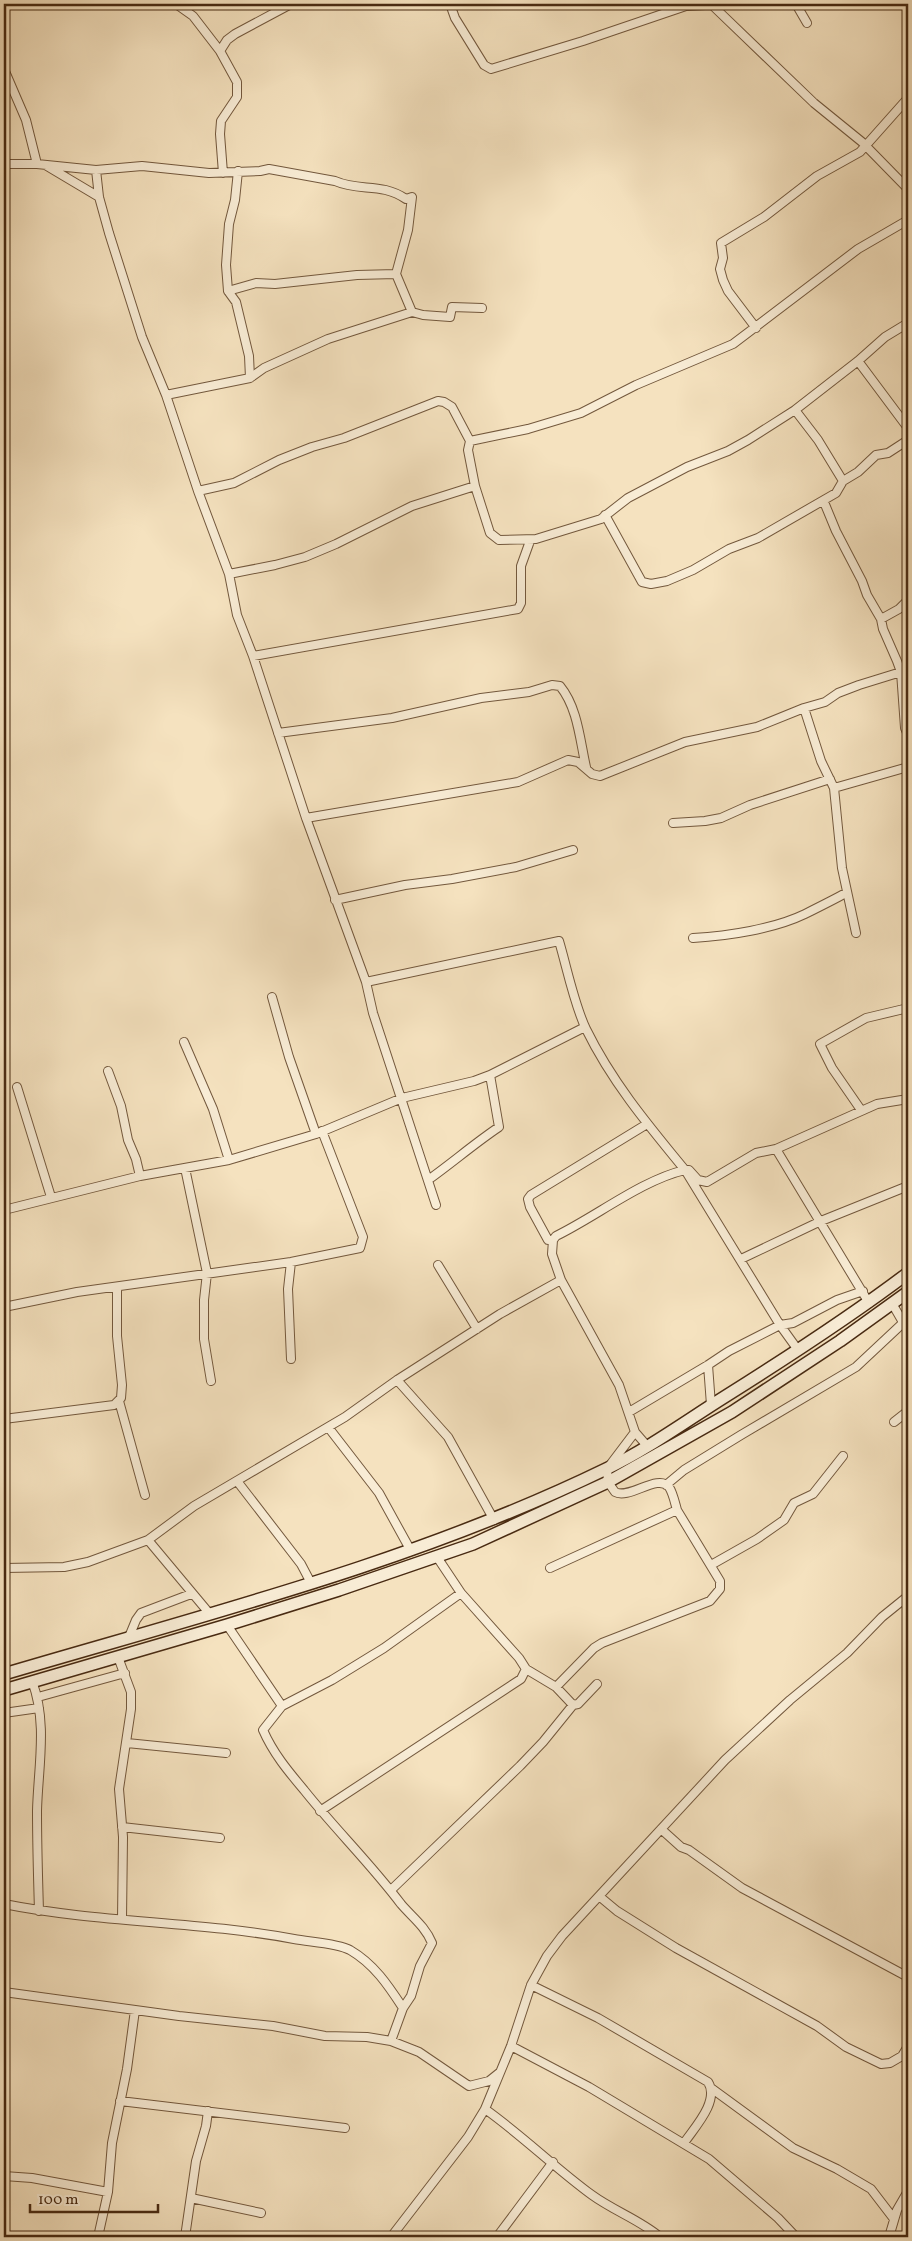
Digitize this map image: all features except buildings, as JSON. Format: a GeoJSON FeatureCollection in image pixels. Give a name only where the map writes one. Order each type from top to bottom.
{"type":"FeatureCollection","features":[{"type":"Feature","properties":{"kind":"main road"},"geometry":{"type":"LineString","coordinates":[[4,1674],[311,1583],[412,1551],[494,1520],[607,1469],[648,1447],[798,1350],[868,1303],[908,1273]]}},
{"type":"Feature","properties":{"kind":"main road"},"geometry":{"type":"LineString","coordinates":[[4,1690],[227,1625],[339,1590],[473,1544],[608,1482],[732,1412],[892,1305],[908,1292]]}},
{"type":"Feature","properties":{"kind":"street"},"geometry":{"type":"LineString","coordinates":[[176,4],[193,16],[220,51],[232,71],[238,90],[232,105],[221,121],[223,173]]}},
{"type":"Feature","properties":{"kind":"street"},"geometry":{"type":"LineString","coordinates":[[220,51],[227,40],[235,34],[291,4]]}},
{"type":"Feature","properties":{"kind":"street"},"geometry":{"type":"LineString","coordinates":[[450,4],[455,18],[484,66],[491,69],[584,41],[686,6],[711,4],[814,103],[864,144],[908,189]]}},
{"type":"Feature","properties":{"kind":"street"},"geometry":{"type":"LineString","coordinates":[[796,4],[807,23]]}},
{"type":"Feature","properties":{"kind":"street"},"geometry":{"type":"LineString","coordinates":[[4,70],[26,120],[41,164],[99,197]]}},
{"type":"Feature","properties":{"kind":"street"},"geometry":{"type":"LineString","coordinates":[[756,328],[728,291],[723,280],[720,269],[723,258],[721,243],[764,217],[817,176],[860,152],[864,144],[908,98]]}},
{"type":"Feature","properties":{"kind":"street"},"geometry":{"type":"LineString","coordinates":[[4,164],[41,164],[96,170],[142,166],[209,173],[269,169],[343,184],[384,188],[395,191],[406,199],[412,197],[408,230],[396,274],[412,312]]}},
{"type":"Feature","properties":{"kind":"street"},"geometry":{"type":"LineString","coordinates":[[96,170],[99,197],[142,337],[166,395],[198,491],[229,574],[237,614],[253,656],[306,818],[366,982],[373,1014],[436,1205]]}},
{"type":"Feature","properties":{"kind":"street"},"geometry":{"type":"LineString","coordinates":[[238,170],[226,265],[228,291],[236,302],[249,356],[250,378]]}},
{"type":"Feature","properties":{"kind":"street"},"geometry":{"type":"LineString","coordinates":[[470,441],[528,429],[581,414],[636,385],[733,344],[834,266],[858,249],[908,220]]}},
{"type":"Feature","properties":{"kind":"street"},"geometry":{"type":"LineString","coordinates":[[228,291],[256,283],[275,284],[357,275],[396,274]]}},
{"type":"Feature","properties":{"kind":"street"},"geometry":{"type":"LineString","coordinates":[[166,395],[250,378],[264,368],[328,339],[412,312],[450,317],[452,307],[482,308]]}},
{"type":"Feature","properties":{"kind":"street"},"geometry":{"type":"LineString","coordinates":[[198,491],[234,483],[304,450],[344,438],[438,401],[452,407],[470,441],[468,450],[475,486],[487,526],[494,537],[508,541],[530,541],[583,526],[606,515],[628,498],[687,467],[728,451],[795,410],[858,361],[885,337],[908,323]]}},
{"type":"Feature","properties":{"kind":"street"},"geometry":{"type":"LineString","coordinates":[[858,361],[908,428]]}},
{"type":"Feature","properties":{"kind":"street"},"geometry":{"type":"LineString","coordinates":[[795,410],[818,440],[843,481]]}},
{"type":"Feature","properties":{"kind":"street"},"geometry":{"type":"LineString","coordinates":[[606,515],[642,582],[652,584],[667,581],[693,570],[729,550],[758,538],[808,508],[824,502],[836,493],[843,481],[858,472],[876,455],[888,453],[908,440]]}},
{"type":"Feature","properties":{"kind":"street"},"geometry":{"type":"LineString","coordinates":[[229,574],[275,566],[305,557],[336,544],[412,506],[475,486]]}},
{"type":"Feature","properties":{"kind":"street"},"geometry":{"type":"LineString","coordinates":[[824,502],[867,595],[881,619],[883,629],[901,672],[905,728],[908,735]]}},
{"type":"Feature","properties":{"kind":"street"},"geometry":{"type":"LineString","coordinates":[[253,656],[518,609],[521,602],[521,566],[530,541]]}},
{"type":"Feature","properties":{"kind":"street"},"geometry":{"type":"LineString","coordinates":[[881,619],[899,609],[908,600]]}},
{"type":"Feature","properties":{"kind":"street"},"geometry":{"type":"LineString","coordinates":[[306,818],[518,782],[568,760],[578,762],[592,774],[600,776],[685,742],[756,727],[804,708],[825,702],[838,693],[858,685],[901,672]]}},
{"type":"Feature","properties":{"kind":"street"},"geometry":{"type":"LineString","coordinates":[[278,732],[392,718],[481,698],[529,692],[552,685],[560,686],[565,691],[575,717],[586,768]]}},
{"type":"Feature","properties":{"kind":"street"},"geometry":{"type":"LineString","coordinates":[[804,708],[821,761],[834,788],[846,893],[856,933]]}},
{"type":"Feature","properties":{"kind":"street"},"geometry":{"type":"LineString","coordinates":[[834,788],[908,767]]}},
{"type":"Feature","properties":{"kind":"street"},"geometry":{"type":"LineString","coordinates":[[673,823],[721,818],[750,805],[830,779]]}},
{"type":"Feature","properties":{"kind":"street"},"geometry":{"type":"LineString","coordinates":[[336,900],[405,885],[516,867],[573,850]]}},
{"type":"Feature","properties":{"kind":"street"},"geometry":{"type":"LineString","coordinates":[[693,938],[714,937],[757,929],[789,920],[846,893]]}},
{"type":"Feature","properties":{"kind":"street"},"geometry":{"type":"LineString","coordinates":[[366,982],[556,940],[559,941],[586,1027],[608,1070],[632,1106],[685,1170],[780,1325],[798,1350]]}},
{"type":"Feature","properties":{"kind":"street"},"geometry":{"type":"LineString","coordinates":[[4,1307],[77,1292],[117,1288],[207,1273],[291,1262],[360,1248],[363,1242],[289,1057],[272,997]]}},
{"type":"Feature","properties":{"kind":"street"},"geometry":{"type":"LineString","coordinates":[[861,1110],[832,1068],[820,1044],[866,1018],[908,1008]]}},
{"type":"Feature","properties":{"kind":"street"},"geometry":{"type":"LineString","coordinates":[[4,1210],[140,1176],[229,1160],[319,1133],[402,1098],[474,1081],[490,1075],[586,1027]]}},
{"type":"Feature","properties":{"kind":"street"},"geometry":{"type":"LineString","coordinates":[[184,1042],[213,1109],[229,1160]]}},
{"type":"Feature","properties":{"kind":"street"},"geometry":{"type":"LineString","coordinates":[[108,1071],[121,1106],[128,1140],[140,1176]]}},
{"type":"Feature","properties":{"kind":"street"},"geometry":{"type":"LineString","coordinates":[[428,1180],[499,1127],[490,1075]]}},
{"type":"Feature","properties":{"kind":"street"},"geometry":{"type":"LineString","coordinates":[[17,1087],[52,1197]]}},
{"type":"Feature","properties":{"kind":"street"},"geometry":{"type":"LineString","coordinates":[[648,1447],[635,1432],[620,1385],[562,1280],[552,1254],[553,1240],[556,1236],[580,1225],[630,1194],[685,1170],[689,1170],[698,1180],[707,1182],[756,1153],[776,1149],[861,1110],[877,1104],[908,1100]]}},
{"type":"Feature","properties":{"kind":"street"},"geometry":{"type":"LineString","coordinates":[[553,1240],[548,1240],[530,1207],[528,1199],[531,1195],[647,1124]]}},
{"type":"Feature","properties":{"kind":"street"},"geometry":{"type":"LineString","coordinates":[[776,1149],[821,1221],[868,1303]]}},
{"type":"Feature","properties":{"kind":"street"},"geometry":{"type":"LineString","coordinates":[[185,1168],[207,1273],[204,1300],[204,1339],[210,1381]]}},
{"type":"Feature","properties":{"kind":"street"},"geometry":{"type":"LineString","coordinates":[[740,1259],[821,1221],[908,1186]]}},
{"type":"Feature","properties":{"kind":"street"},"geometry":{"type":"LineString","coordinates":[[291,1262],[288,1289],[291,1359]]}},
{"type":"Feature","properties":{"kind":"street"},"geometry":{"type":"LineString","coordinates":[[438,1265],[477,1329]]}},
{"type":"Feature","properties":{"kind":"street"},"geometry":{"type":"LineString","coordinates":[[4,1568],[64,1567],[88,1562],[148,1540],[194,1506],[328,1427],[397,1380],[521,1301],[562,1280]]}},
{"type":"Feature","properties":{"kind":"street"},"geometry":{"type":"LineString","coordinates":[[117,1288],[117,1336],[122,1385],[118,1401],[145,1495]]}},
{"type":"Feature","properties":{"kind":"street"},"geometry":{"type":"LineString","coordinates":[[629,1412],[729,1351],[780,1325],[793,1323],[837,1300],[862,1291]]}},
{"type":"Feature","properties":{"kind":"street"},"geometry":{"type":"LineString","coordinates":[[892,1305],[908,1331]]}},
{"type":"Feature","properties":{"kind":"street"},"geometry":{"type":"LineString","coordinates":[[666,1485],[706,1457],[856,1367],[903,1323]]}},
{"type":"Feature","properties":{"kind":"street"},"geometry":{"type":"LineString","coordinates":[[708,1365],[711,1405]]}},
{"type":"Feature","properties":{"kind":"street"},"geometry":{"type":"LineString","coordinates":[[397,1380],[448,1437],[494,1520]]}},
{"type":"Feature","properties":{"kind":"street"},"geometry":{"type":"LineString","coordinates":[[4,1419],[114,1405],[118,1401]]}},
{"type":"Feature","properties":{"kind":"street"},"geometry":{"type":"LineString","coordinates":[[894,1422],[908,1412]]}},
{"type":"Feature","properties":{"kind":"street"},"geometry":{"type":"LineString","coordinates":[[328,1427],[379,1493],[412,1551]]}},
{"type":"Feature","properties":{"kind":"street"},"geometry":{"type":"LineString","coordinates":[[556,1687],[594,1648],[602,1643],[710,1601],[720,1589],[720,1581],[677,1510],[669,1488],[666,1485],[656,1483],[622,1494],[615,1492],[608,1482],[607,1469],[635,1432]]}},
{"type":"Feature","properties":{"kind":"street"},"geometry":{"type":"LineString","coordinates":[[710,1565],[757,1539],[784,1520],[794,1503],[813,1494],[843,1456]]}},
{"type":"Feature","properties":{"kind":"street"},"geometry":{"type":"LineString","coordinates":[[237,1481],[301,1564],[311,1583]]}},
{"type":"Feature","properties":{"kind":"street"},"geometry":{"type":"LineString","coordinates":[[550,1568],[677,1510]]}},
{"type":"Feature","properties":{"kind":"street"},"geometry":{"type":"LineString","coordinates":[[148,1540],[191,1594],[209,1613]]}},
{"type":"Feature","properties":{"kind":"street"},"geometry":{"type":"LineString","coordinates":[[437,1557],[461,1593],[526,1669],[556,1687],[573,1705]]}},
{"type":"Feature","properties":{"kind":"street"},"geometry":{"type":"LineString","coordinates":[[392,2041],[403,2008],[411,1996],[420,1966],[432,1943],[416,1917],[404,1907],[320,1811],[284,1766],[262,1730],[282,1706],[332,1680],[384,1648],[461,1593]]}},
{"type":"Feature","properties":{"kind":"street"},"geometry":{"type":"LineString","coordinates":[[129,1637],[141,1613],[191,1594]]}},
{"type":"Feature","properties":{"kind":"street"},"geometry":{"type":"LineString","coordinates":[[391,2237],[468,2137],[485,2109],[511,2046],[531,1985],[547,1956],[562,1936],[725,1760],[790,1700],[847,1654],[882,1617],[908,1596]]}},
{"type":"Feature","properties":{"kind":"street"},"geometry":{"type":"LineString","coordinates":[[227,1625],[282,1706]]}},
{"type":"Feature","properties":{"kind":"street"},"geometry":{"type":"LineString","coordinates":[[118,1657],[131,1692],[127,1743],[120,1789],[122,1919]]}},
{"type":"Feature","properties":{"kind":"street"},"geometry":{"type":"LineString","coordinates":[[320,1811],[518,1682],[526,1669]]}},
{"type":"Feature","properties":{"kind":"street"},"geometry":{"type":"LineString","coordinates":[[38,1697],[125,1673]]}},
{"type":"Feature","properties":{"kind":"street"},"geometry":{"type":"LineString","coordinates":[[32,1681],[38,1697],[42,1730],[37,1810],[38,1911]]}},
{"type":"Feature","properties":{"kind":"street"},"geometry":{"type":"LineString","coordinates":[[391,1890],[520,1766],[543,1742],[573,1705],[578,1704],[597,1684]]}},
{"type":"Feature","properties":{"kind":"street"},"geometry":{"type":"LineString","coordinates":[[4,1713],[40,1708]]}},
{"type":"Feature","properties":{"kind":"street"},"geometry":{"type":"LineString","coordinates":[[127,1743],[226,1753]]}},
{"type":"Feature","properties":{"kind":"street"},"geometry":{"type":"LineString","coordinates":[[122,1827],[220,1838]]}},
{"type":"Feature","properties":{"kind":"street"},"geometry":{"type":"LineString","coordinates":[[661,1829],[681,1847],[689,1850],[742,1888],[908,1977]]}},
{"type":"Feature","properties":{"kind":"street"},"geometry":{"type":"LineString","coordinates":[[599,1896],[617,1911],[676,1948],[817,2026],[846,2046],[881,2064],[890,2063],[902,2056],[908,2046]]}},
{"type":"Feature","properties":{"kind":"street"},"geometry":{"type":"LineString","coordinates":[[4,1904],[38,1911],[266,1934],[348,1949],[383,1978],[403,2008]]}},
{"type":"Feature","properties":{"kind":"street"},"geometry":{"type":"LineString","coordinates":[[531,1985],[663,2055],[702,2078],[711,2088],[793,2148],[837,2169],[871,2189],[894,2219]]}},
{"type":"Feature","properties":{"kind":"street"},"geometry":{"type":"LineString","coordinates":[[4,1992],[273,2026],[325,2036],[367,2037],[392,2041],[419,2052],[469,2086],[489,2080],[499,2074]]}},
{"type":"Feature","properties":{"kind":"street"},"geometry":{"type":"LineString","coordinates":[[98,2237],[108,2192],[109,2165],[127,2070],[135,2010]]}},
{"type":"Feature","properties":{"kind":"street"},"geometry":{"type":"LineString","coordinates":[[511,2046],[589,2087],[709,2159],[772,2213],[796,2237]]}},
{"type":"Feature","properties":{"kind":"street"},"geometry":{"type":"LineString","coordinates":[[684,2144],[712,2096],[711,2088]]}},
{"type":"Feature","properties":{"kind":"street"},"geometry":{"type":"LineString","coordinates":[[120,2102],[345,2128]]}},
{"type":"Feature","properties":{"kind":"street"},"geometry":{"type":"LineString","coordinates":[[485,2109],[518,2132],[592,2195],[608,2206],[640,2222],[660,2237]]}},
{"type":"Feature","properties":{"kind":"street"},"geometry":{"type":"LineString","coordinates":[[185,2237],[196,2161],[206,2126],[208,2111]]}},
{"type":"Feature","properties":{"kind":"street"},"geometry":{"type":"LineString","coordinates":[[497,2237],[553,2162]]}},
{"type":"Feature","properties":{"kind":"street"},"geometry":{"type":"LineString","coordinates":[[4,2176],[32,2178],[108,2192]]}},
{"type":"Feature","properties":{"kind":"street"},"geometry":{"type":"LineString","coordinates":[[889,2237],[897,2210],[908,2191]]}},
{"type":"Feature","properties":{"kind":"street"},"geometry":{"type":"LineString","coordinates":[[191,2198],[260,2213]]}}]}
